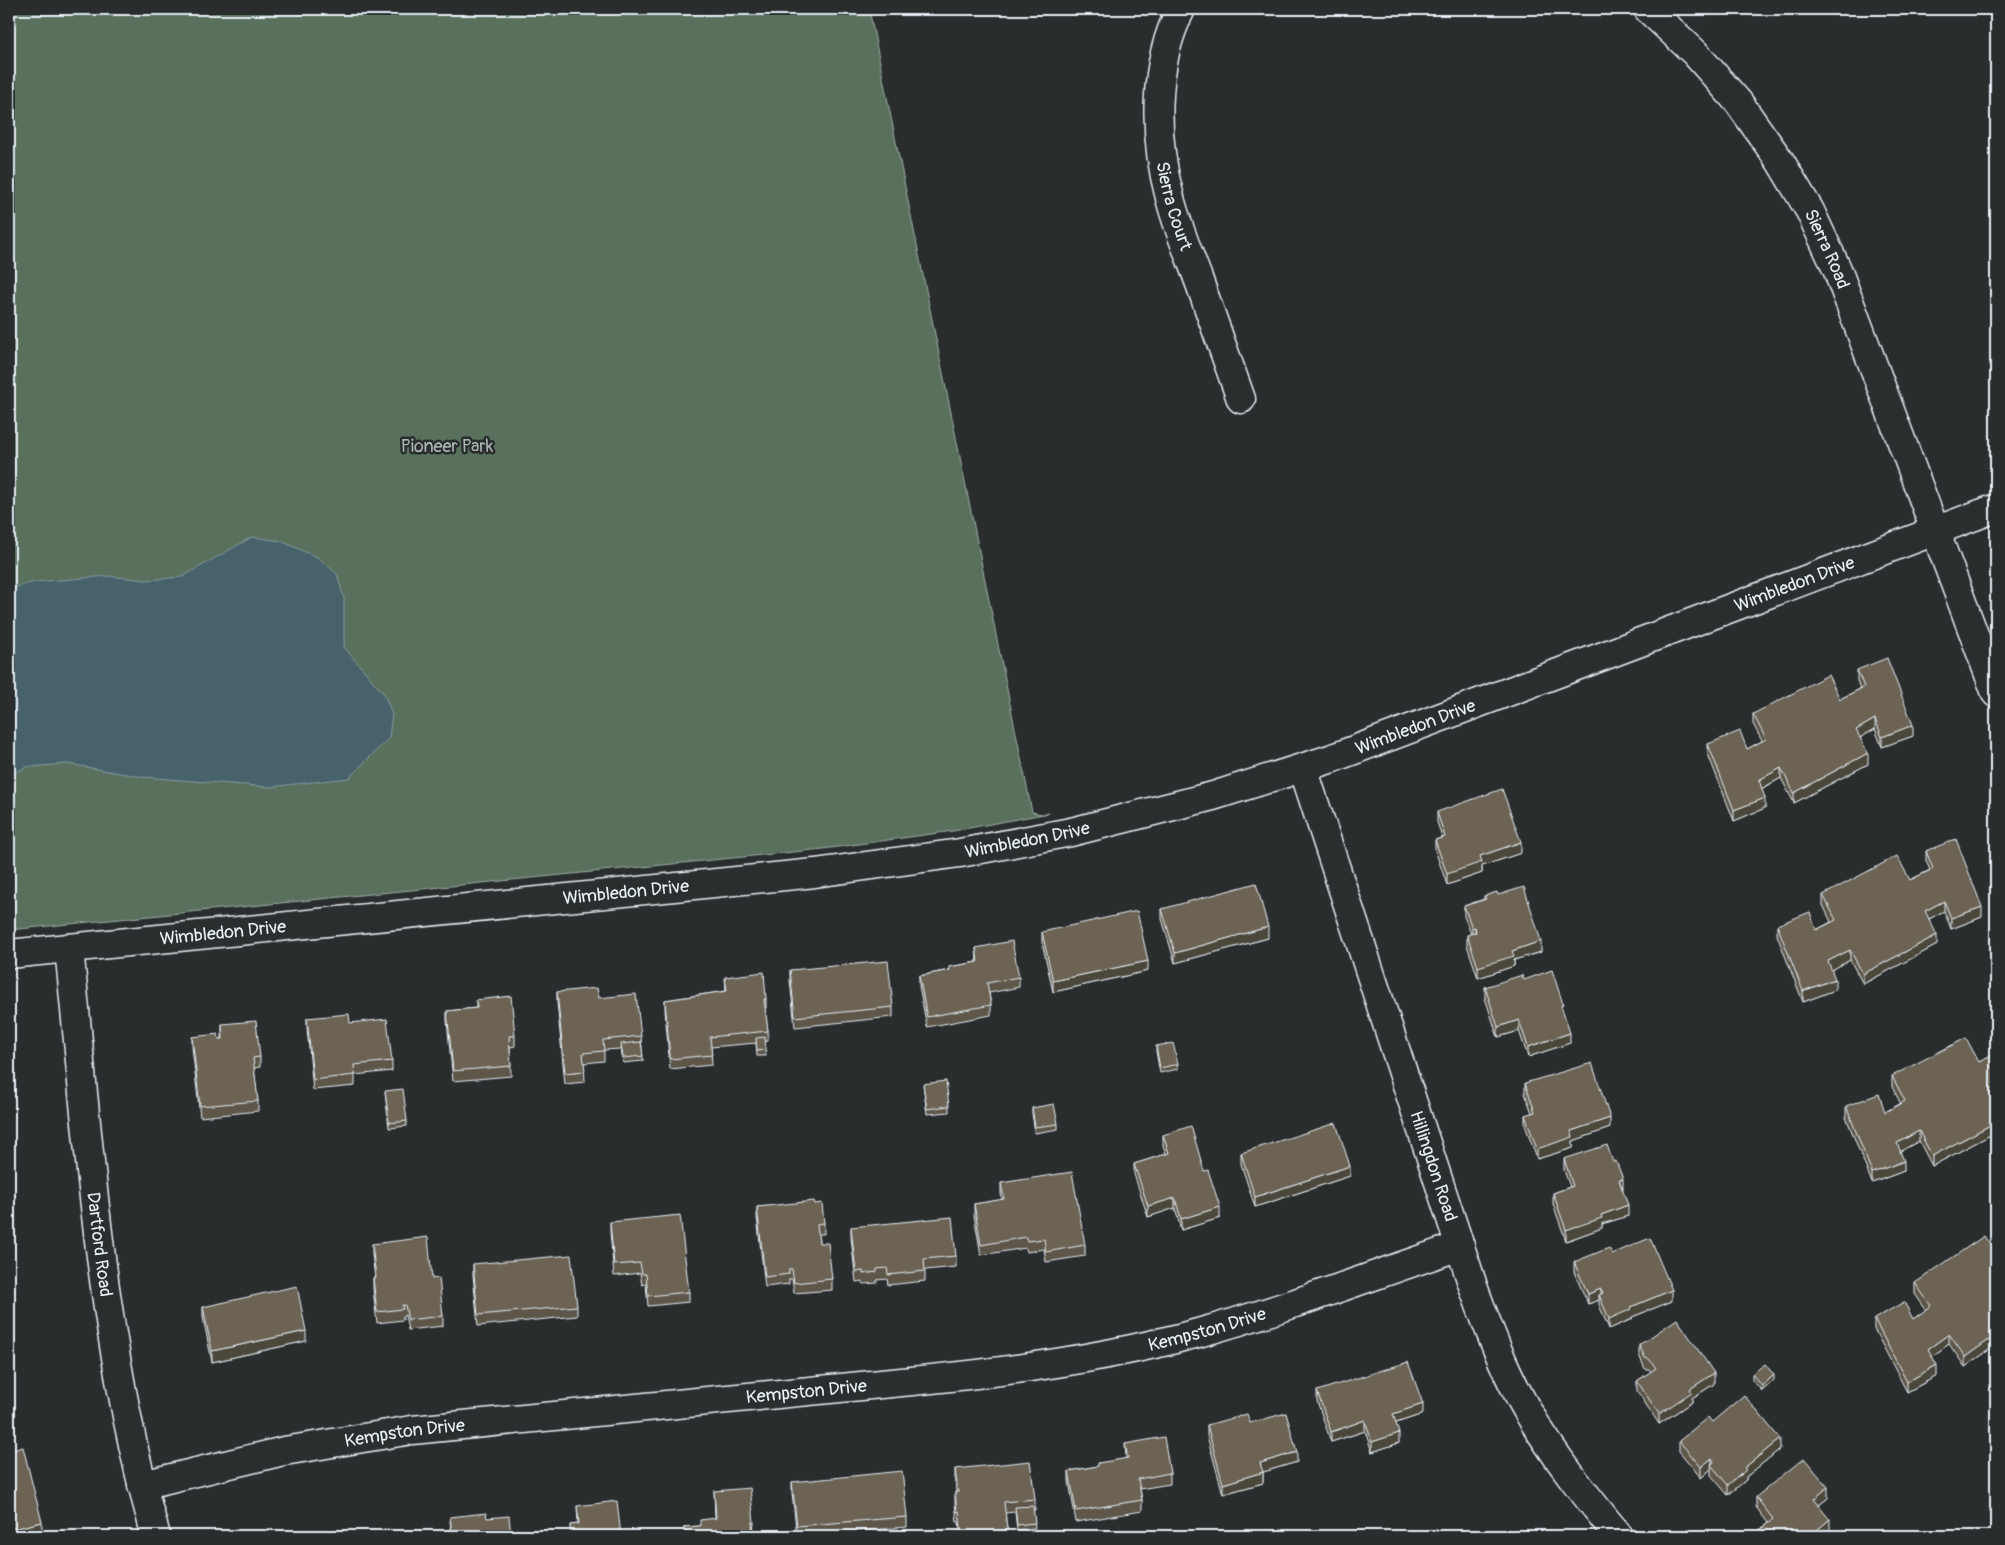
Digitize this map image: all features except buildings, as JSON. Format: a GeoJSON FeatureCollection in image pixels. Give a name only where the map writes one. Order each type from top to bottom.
{"type":"FeatureCollection","features":[{"type":"Feature","properties":{"kind":"street","name":"Sierra Court"},"geometry":{"type":"LineString","coordinates":[[1181,9],[1163,60],[1160,148],[1170,199],[1241,399]]}},
{"type":"Feature","properties":{"kind":"street","name":"Sierra Road"},"geometry":{"type":"LineString","coordinates":[[1648,9],[1695,53],[1739,103],[1780,161],[1810,211],[1837,269],[1996,693]]}},
{"type":"Feature","properties":{"kind":"street","name":"Wimbledon Drive"},"geometry":{"type":"LineString","coordinates":[[9,954],[785,877],[960,853],[1071,832],[1213,796],[1303,768],[1403,733],[1996,508]]}},
{"type":"Feature","properties":{"kind":"street","name":"Hillingdon Road"},"geometry":{"type":"LineString","coordinates":[[1303,768],[1460,1246],[1496,1347],[1523,1402],[1556,1455],[1619,1536]]}},
{"type":"Feature","properties":{"kind":"street","name":"Dartford Road"},"geometry":{"type":"LineString","coordinates":[[69,948],[105,1297],[119,1382],[142,1485],[156,1536]]}},
{"type":"Feature","properties":{"kind":"street","name":"Kempston Drive"},"geometry":{"type":"LineString","coordinates":[[142,1485],[284,1451],[404,1431],[961,1376],[1081,1360],[1217,1327],[1460,1246]]}},
{"type":"Feature","properties":{"kind":"green space","name":"Pioneer Park"},"geometry":{"type":"Polygon","coordinates":[[[9,9],[869,9],[1032,812],[1049,813],[953,831],[823,849],[9,930],[9,9]]]}},
{"type":"Feature","properties":{"kind":"water"},"geometry":{"type":"Polygon","coordinates":[[[252,537],[281,541],[319,558],[337,574],[344,598],[344,647],[384,694],[392,714],[389,738],[349,778],[269,787],[143,777],[68,764],[27,767],[9,775],[9,589],[35,582],[108,576],[146,580],[182,577],[252,537]]]}}]}
